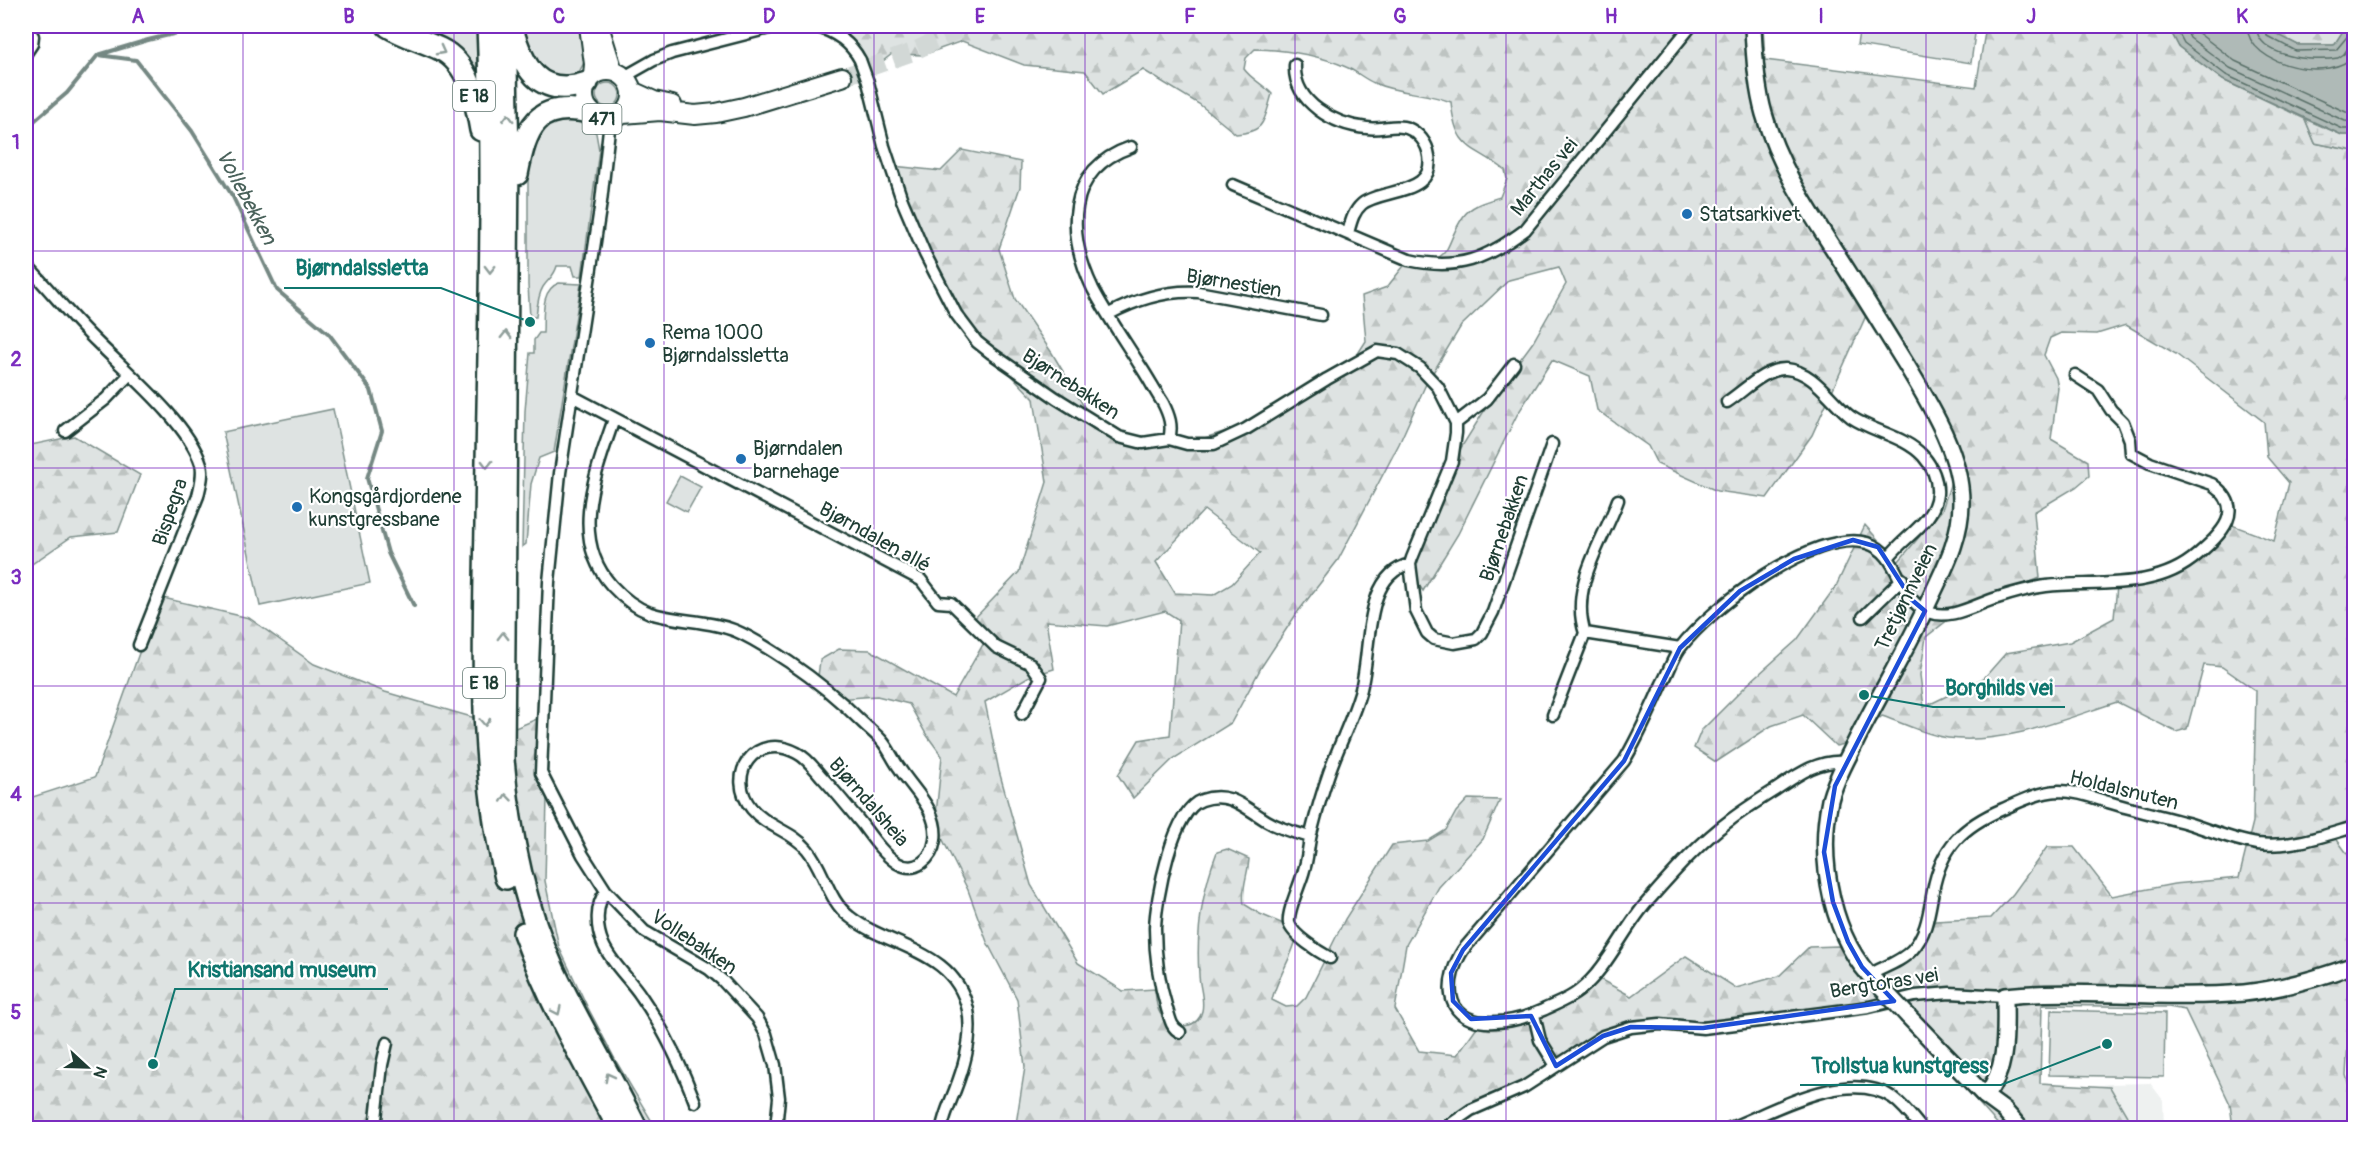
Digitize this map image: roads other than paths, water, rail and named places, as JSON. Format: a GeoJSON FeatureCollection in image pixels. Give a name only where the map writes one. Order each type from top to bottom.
{"type":"FeatureCollection","features":[{"type":"Feature","properties":{"kind":"highway","name":"E 18"},"geometry":{"type":"LineString","coordinates":[[388,26],[442,50],[466,75],[479,118],[491,211]]}},
{"type":"Feature","properties":{"kind":"highway","name":"E 18"},"geometry":{"type":"LineString","coordinates":[[488,26],[491,211],[484,680],[491,803],[508,886],[536,966],[560,1018],[619,1128]]}},
{"type":"Feature","properties":{"kind":"highway","name":"E 18"},"geometry":{"type":"LineString","coordinates":[[505,26],[508,155],[502,737],[508,818],[522,882],[545,949],[569,1001],[636,1128]]}},
{"type":"Feature","properties":{"kind":"highway"},"geometry":{"type":"LineString","coordinates":[[510,26],[526,64],[543,83],[564,88],[590,79]]}},
{"type":"Feature","properties":{"kind":"highway","name":"E 18"},"geometry":{"type":"LineString","coordinates":[[507,240],[518,171],[528,131],[535,121],[550,111],[572,108],[589,112]]}},
{"type":"Feature","properties":{"kind":"main road","name":"471"},"geometry":{"type":"LineString","coordinates":[[589,26],[594,64],[584,101],[589,112],[599,118],[617,117],[636,112],[694,115],[716,113],[744,107],[842,77],[746,100],[697,107],[662,103],[604,71],[590,79]]}},
{"type":"Feature","properties":{"kind":"main road"},"geometry":{"type":"LineString","coordinates":[[599,26],[623,80]]}},
{"type":"Feature","properties":{"kind":"main road","name":"471"},"geometry":{"type":"LineString","coordinates":[[617,117],[631,104],[623,80]]}},
{"type":"Feature","properties":{"kind":"street"},"geometry":{"type":"LineString","coordinates":[[623,80],[654,60],[672,53],[777,26]]}},
{"type":"Feature","properties":{"kind":"street","name":"Bjørnebakken"},"geometry":{"type":"LineString","coordinates":[[814,26],[835,34],[847,43],[860,60],[902,200],[948,301],[966,329],[991,353],[1056,398],[1119,437],[1143,443],[1169,439],[1199,446],[1214,444],[1230,438],[1377,351],[1398,354],[1420,368],[1438,387],[1456,423],[1452,461],[1410,564],[1416,611],[1427,633],[1434,639],[1444,642],[1460,642],[1476,639],[1482,633],[1494,612],[1552,444]]}},
{"type":"Feature","properties":{"kind":"street","name":"Marthas vei"},"geometry":{"type":"LineString","coordinates":[[1233,185],[1348,232],[1409,260],[1422,263],[1461,262],[1494,252],[1525,230],[1691,26]]}},
{"type":"Feature","properties":{"kind":"street","name":"Tretjønnveien"},"geometry":{"type":"LineString","coordinates":[[1753,26],[1757,73],[1764,112],[1780,160],[1803,205],[1922,390],[1957,470],[1961,504],[1957,536],[1944,572],[1845,762],[1831,797],[1827,817],[1825,865],[1837,916],[1854,954],[1872,978],[1984,1096],[2008,1128]]}},
{"type":"Feature","properties":{"kind":"street"},"geometry":{"type":"LineString","coordinates":[[26,28],[33,36],[32,44],[26,53]]}},
{"type":"Feature","properties":{"kind":"street"},"geometry":{"type":"LineString","coordinates":[[1295,65],[1298,86],[1310,103],[1321,112],[1334,119],[1368,129],[1404,127],[1422,138],[1428,151],[1427,171],[1418,183],[1406,190],[1375,197],[1363,204],[1354,214],[1348,232]]}},
{"type":"Feature","properties":{"kind":"street"},"geometry":{"type":"LineString","coordinates":[[572,396],[601,202],[617,117]]}},
{"type":"Feature","properties":{"kind":"street"},"geometry":{"type":"LineString","coordinates":[[1131,147],[1110,156],[1090,174],[1082,186],[1076,212],[1077,241],[1094,290],[1163,403],[1169,416],[1171,433],[1169,439]]}},
{"type":"Feature","properties":{"kind":"street","name":"Bispegra"},"geometry":{"type":"LineString","coordinates":[[26,265],[95,340],[157,402],[187,439],[201,465],[202,479],[195,505],[139,645]]}},
{"type":"Feature","properties":{"kind":"street","name":"Bjørnestien"},"geometry":{"type":"LineString","coordinates":[[1109,314],[1143,299],[1184,291],[1320,315]]}},
{"type":"Feature","properties":{"kind":"street"},"geometry":{"type":"LineString","coordinates":[[1456,423],[1487,399],[1514,364]]}},
{"type":"Feature","properties":{"kind":"street"},"geometry":{"type":"LineString","coordinates":[[1727,402],[1771,372],[1791,370],[1812,380],[1841,410],[1859,422],[1905,443],[1921,454],[1930,465],[1935,478],[1936,500],[1926,519],[1888,558]]}},
{"type":"Feature","properties":{"kind":"street"},"geometry":{"type":"LineString","coordinates":[[65,431],[106,399],[130,374]]}},
{"type":"Feature","properties":{"kind":"street"},"geometry":{"type":"LineString","coordinates":[[1845,762],[1835,761],[1817,765],[1729,821],[1646,904],[1629,925],[1606,963],[1589,982],[1568,999],[1533,1015],[1500,1022],[1471,1019],[1461,1013],[1453,1001],[1449,986],[1451,973],[1463,950],[1624,761],[1641,731],[1680,648],[1740,591],[1794,559],[1826,546],[1853,540],[1878,548],[1902,579],[1912,600],[1925,610],[1942,615],[2029,589],[2135,581],[2166,575],[2193,559],[2222,531],[2229,514],[2229,502],[2221,490],[2212,484],[2150,464],[2131,453],[2130,440],[2123,422],[2110,410],[2098,390],[2075,375]]}},
{"type":"Feature","properties":{"kind":"street","name":"Bjørndalen allé"},"geometry":{"type":"LineString","coordinates":[[572,396],[921,580],[938,602],[951,603],[996,647],[1031,664],[1041,678],[1022,714]]}},
{"type":"Feature","properties":{"kind":"street","name":"Vollebakken"},"geometry":{"type":"LineString","coordinates":[[572,396],[560,473],[549,582],[541,773],[583,855],[606,891],[644,931],[709,969],[757,1018],[766,1034],[775,1065],[779,1098],[776,1128]]}},
{"type":"Feature","properties":{"kind":"street","name":"Bjørndalsheia"},"geometry":{"type":"LineString","coordinates":[[614,419],[593,487],[587,518],[590,546],[601,572],[609,583],[636,608],[662,616],[723,627],[738,632],[770,649],[809,676],[838,697],[882,741],[931,813],[936,834],[931,855],[918,866],[907,867],[900,865],[885,852],[813,766],[795,751],[770,746],[757,751],[750,757],[741,778],[741,789],[753,811],[802,844],[815,860],[833,898],[847,916],[919,952],[943,969],[958,986],[968,1011],[966,1045],[960,1074],[942,1128]]}},
{"type":"Feature","properties":{"kind":"street"},"geometry":{"type":"LineString","coordinates":[[1553,715],[1585,633],[1582,624],[1583,587],[1597,546],[1618,500]]}},
{"type":"Feature","properties":{"kind":"street"},"geometry":{"type":"LineString","coordinates":[[1330,958],[1292,930],[1289,921],[1305,869],[1310,837],[1330,770],[1360,695],[1366,672],[1371,621],[1378,590],[1385,578],[1393,571],[1410,564]]}},
{"type":"Feature","properties":{"kind":"street"},"geometry":{"type":"LineString","coordinates":[[1863,617],[1902,579]]}},
{"type":"Feature","properties":{"kind":"street"},"geometry":{"type":"LineString","coordinates":[[1585,633],[1680,648]]}},
{"type":"Feature","properties":{"kind":"street","name":"Holdalsnuten"},"geometry":{"type":"LineString","coordinates":[[1872,978],[1902,959],[1919,941],[1943,857],[1956,838],[1973,824],[2035,796],[2061,791],[2087,795],[2186,823],[2213,834],[2258,844],[2288,844],[2355,827]]}},
{"type":"Feature","properties":{"kind":"street"},"geometry":{"type":"LineString","coordinates":[[1180,1032],[1172,1024],[1163,996],[1159,979],[1155,928],[1161,885],[1182,817],[1190,806],[1202,800],[1227,797],[1239,801],[1278,826],[1310,837]]}},
{"type":"Feature","properties":{"kind":"street"},"geometry":{"type":"LineString","coordinates":[[606,891],[602,897],[598,917],[603,945],[660,1026],[695,1102]]}},
{"type":"Feature","properties":{"kind":"street","name":"Bergtoras vei"},"geometry":{"type":"LineString","coordinates":[[1445,1128],[1471,1110],[1524,1088],[1603,1036],[1631,1027],[1660,1024],[1703,1028],[1869,1008],[1916,996],[1950,993],[2005,996],[2247,993],[2326,976],[2355,965]]}},
{"type":"Feature","properties":{"kind":"street"},"geometry":{"type":"LineString","coordinates":[[1984,1096],[1996,1081],[2003,1060],[2005,996]]}},
{"type":"Feature","properties":{"kind":"street"},"geometry":{"type":"LineString","coordinates":[[1533,1015],[1540,1040],[1556,1066]]}},
{"type":"Feature","properties":{"kind":"street"},"geometry":{"type":"LineString","coordinates":[[375,1128],[382,1065],[387,1043]]}},
{"type":"Feature","properties":{"kind":"street"},"geometry":{"type":"LineString","coordinates":[[1730,1128],[1807,1097],[1854,1087],[1881,1092],[1892,1097],[1921,1128]]}},
{"type":"Feature","properties":{"kind":"street","name":"Tretjønnveien"},"geometry":{"type":"LineString","coordinates":[[1984,1096],[2004,1110],[2020,1128]]}},
{"type":"Feature","properties":{"kind":"water"},"geometry":{"type":"Polygon","coordinates":[[[2168,26],[2269,26],[2271,31],[2298,45],[2334,45],[2346,26],[2354,26],[2354,135],[2342,135],[2223,80],[2179,47],[2168,26]]]}},
{"type":"Feature","properties":{"kind":"waterway","name":"Vollebekken"},"geometry":{"type":"LineString","coordinates":[[26,128],[67,93],[98,55],[197,26]]}},
{"type":"Feature","properties":{"kind":"waterway","name":"Vollebekken"},"geometry":{"type":"LineString","coordinates":[[98,55],[136,60],[192,131],[233,197],[277,290],[329,334],[371,390],[382,431],[367,478],[388,553],[414,606]]}},
{"type":"Feature","properties":{"kind":"tunnel"},"geometry":{"type":"LineString","coordinates":[[842,77],[910,53],[967,26]]}},
{"type":"Feature","properties":{"kind":"place","name":"Statsarkivet"},"geometry":{"type":"Point","coordinates":[1687,214]}},
{"type":"Feature","properties":{"kind":"place","name":"Bjørndalssletta"},"geometry":{"type":"Point","coordinates":[530,322]}},
{"type":"Feature","properties":{"kind":"place","name":"Rema 1000 Bjørndalssletta"},"geometry":{"type":"Point","coordinates":[650,343]}},
{"type":"Feature","properties":{"kind":"place","name":"Bjørndalen barnehage"},"geometry":{"type":"Point","coordinates":[741,459]}},
{"type":"Feature","properties":{"kind":"place","name":"Kongsgårdjordene kunstgressbane"},"geometry":{"type":"Point","coordinates":[297,507]}},
{"type":"Feature","properties":{"kind":"place","name":"Borghilds vei"},"geometry":{"type":"Point","coordinates":[1864,695]}},
{"type":"Feature","properties":{"kind":"place","name":"Trollstua kunstgress"},"geometry":{"type":"Point","coordinates":[2107,1044]}},
{"type":"Feature","properties":{"kind":"place","name":"Kristiansand museum"},"geometry":{"type":"Point","coordinates":[153,1064]}}]}
